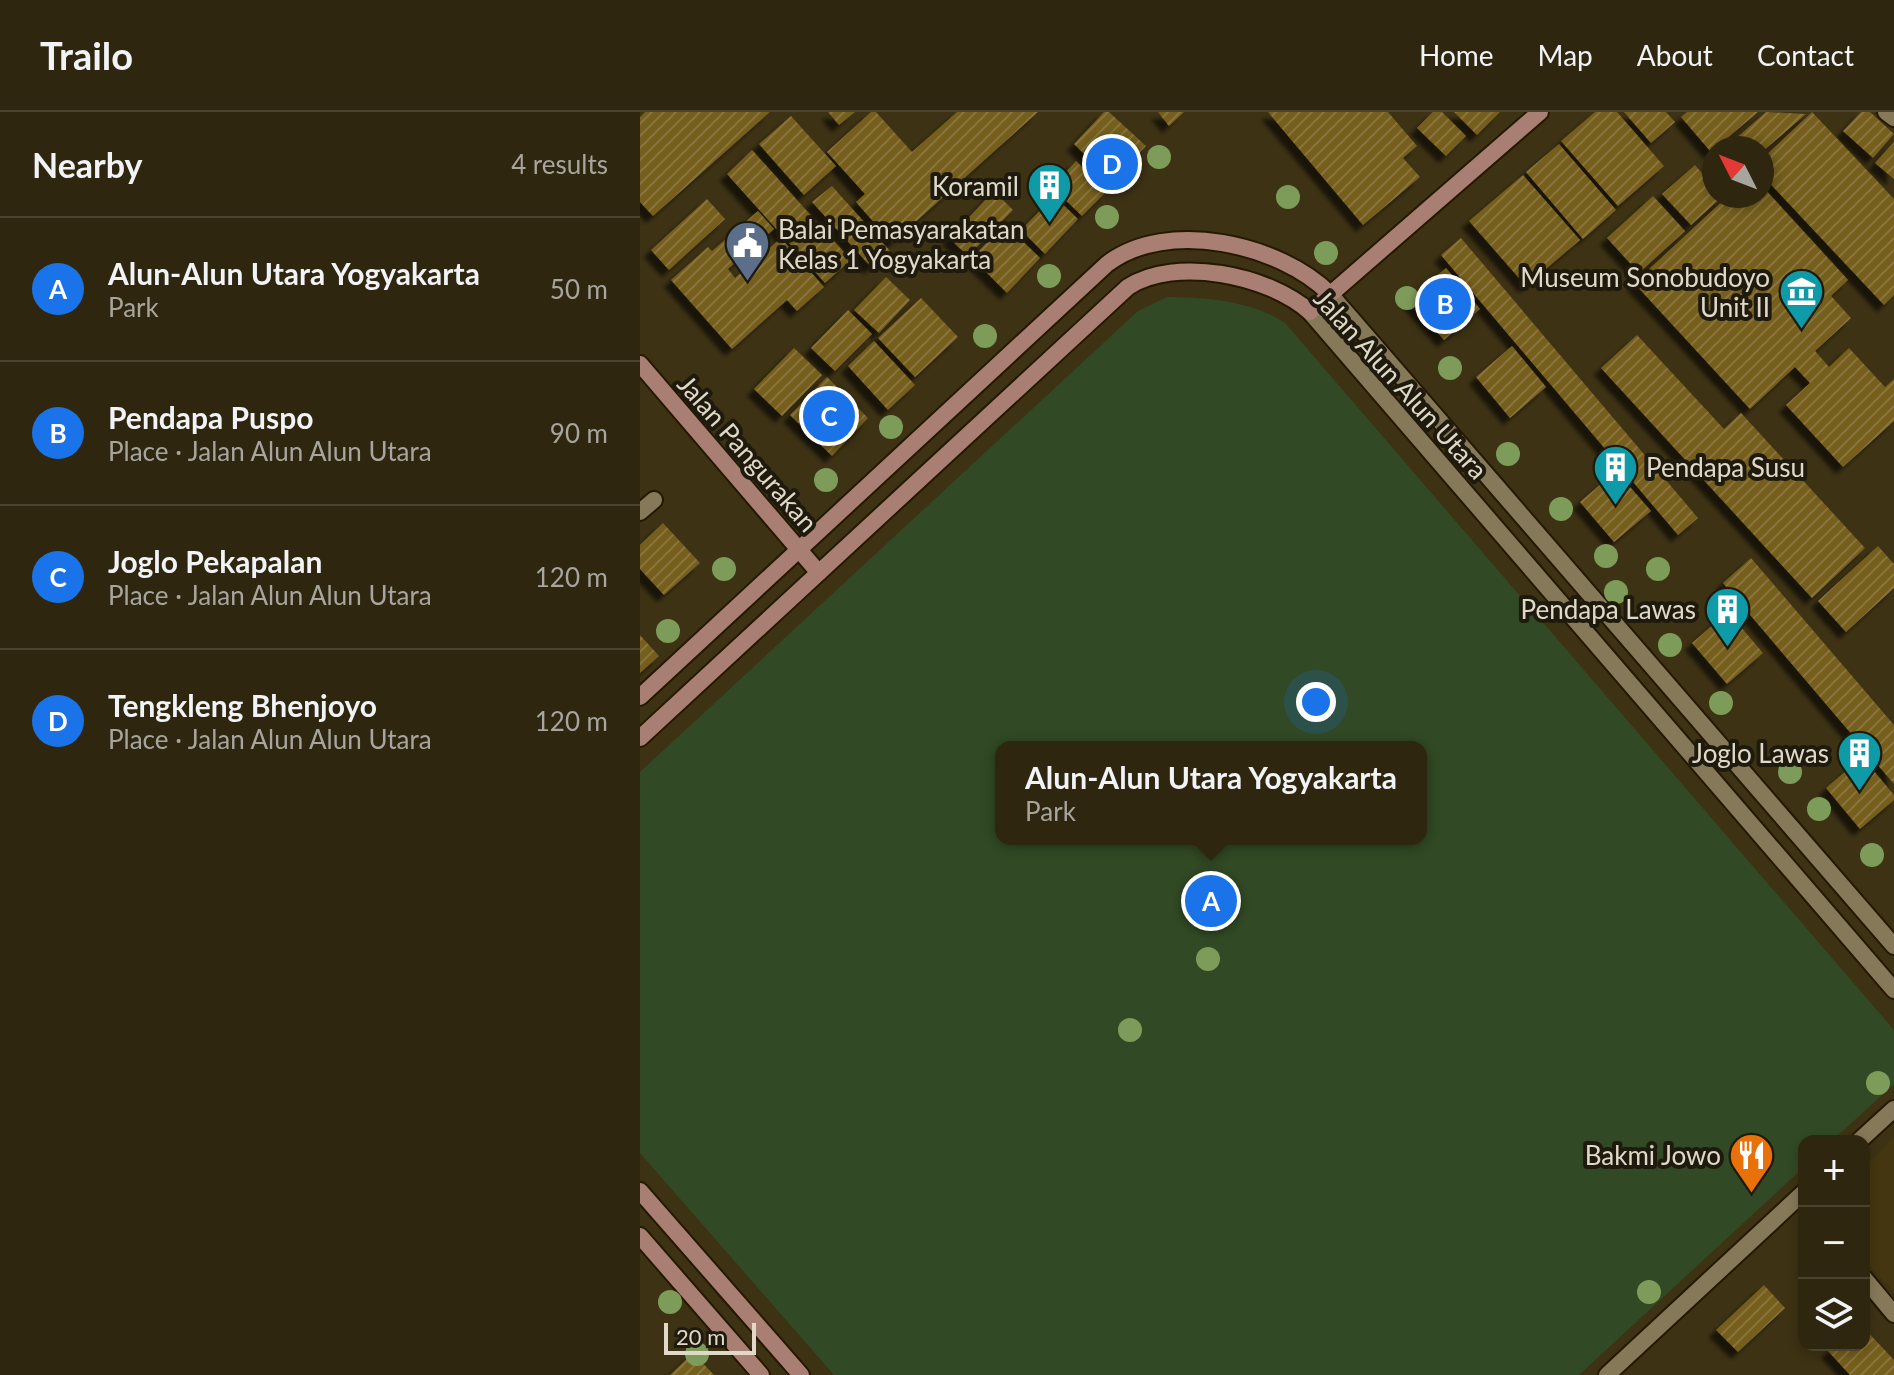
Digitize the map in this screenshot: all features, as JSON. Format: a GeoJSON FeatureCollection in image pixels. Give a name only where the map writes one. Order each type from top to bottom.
{"type":"FeatureCollection","features":[{"type":"Feature","properties":{"kind":"street"},"geometry":{"type":"LineString","coordinates":[[1310,312],[1540,112]]}},
{"type":"Feature","properties":{"kind":"street"},"geometry":{"type":"LineString","coordinates":[[1886,112],[1894,118]]}},
{"type":"Feature","properties":{"kind":"street","name":"Jalan Alun Alun Utara"},"geometry":{"type":"LineString","coordinates":[[640,697],[1107,264],[1126,251],[1143,245],[1180,241],[1252,252],[1299,271],[1330,294],[1894,946]]}},
{"type":"Feature","properties":{"kind":"street","name":"Jalan Alun Alun Utara"},"geometry":{"type":"LineString","coordinates":[[641,736],[1128,287],[1149,276],[1185,271],[1258,284],[1293,299],[1310,312],[1894,990]]}},
{"type":"Feature","properties":{"kind":"street","name":"Jalan Pangurakan"},"geometry":{"type":"LineString","coordinates":[[640,364],[819,573]]}},
{"type":"Feature","properties":{"kind":"street"},"geometry":{"type":"LineString","coordinates":[[972,390],[993,412]]}},
{"type":"Feature","properties":{"kind":"street"},"geometry":{"type":"LineString","coordinates":[[640,512],[654,500]]}},
{"type":"Feature","properties":{"kind":"street"},"geometry":{"type":"LineString","coordinates":[[1572,615],[1592,597]]}},
{"type":"Feature","properties":{"kind":"street"},"geometry":{"type":"LineString","coordinates":[[1866,1135],[1894,1109]]}},
{"type":"Feature","properties":{"kind":"street"},"geometry":{"type":"LineString","coordinates":[[640,1191],[801,1375]]}},
{"type":"Feature","properties":{"kind":"street"},"geometry":{"type":"LineString","coordinates":[[1607,1375],[1798,1204]]}},
{"type":"Feature","properties":{"kind":"street"},"geometry":{"type":"LineString","coordinates":[[640,1236],[761,1375]]}},
{"type":"Feature","properties":{"kind":"street"},"geometry":{"type":"LineString","coordinates":[[1865,1279],[1894,1314]]}},
{"type":"Feature","properties":{"kind":"shaded area"},"geometry":{"type":"Polygon","coordinates":[[[1894,1137],[1894,1291],[1870,1266],[1870,1162],[1894,1137]]]}},
{"type":"Feature","properties":{"kind":"green space"},"geometry":{"type":"Polygon","coordinates":[[[1167,297],[1243,305],[1285,323],[1894,1030],[1894,1084],[1839,1135],[1798,1135],[1798,1173],[1579,1375],[834,1375],[640,1153],[640,772],[1138,311],[1167,297]]]}},
{"type":"Feature","properties":{"kind":"building"},"geometry":{"type":"Polygon","coordinates":[[[645,112],[770,112],[653,216],[640,202],[640,117],[645,112]]]}},
{"type":"Feature","properties":{"kind":"building"},"geometry":{"type":"Polygon","coordinates":[[[828,112],[855,112],[839,125],[828,112]]]}},
{"type":"Feature","properties":{"kind":"building"},"geometry":{"type":"Polygon","coordinates":[[[871,112],[876,112],[912,152],[957,112],[1038,112],[892,243],[856,202],[865,194],[827,152],[871,112]]]}},
{"type":"Feature","properties":{"kind":"building"},"geometry":{"type":"Polygon","coordinates":[[[1104,112],[1109,112],[1146,146],[1112,181],[1074,144],[1104,112]]]}},
{"type":"Feature","properties":{"kind":"building"},"geometry":{"type":"Polygon","coordinates":[[[1158,112],[1184,112],[1169,126],[1158,112]]]}},
{"type":"Feature","properties":{"kind":"building"},"geometry":{"type":"Polygon","coordinates":[[[1268,112],[1388,112],[1417,146],[1403,158],[1420,177],[1363,225],[1268,112]]]}},
{"type":"Feature","properties":{"kind":"building"},"geometry":{"type":"Polygon","coordinates":[[[1433,112],[1442,112],[1466,136],[1446,156],[1417,128],[1433,112]]]}},
{"type":"Feature","properties":{"kind":"building"},"geometry":{"type":"Polygon","coordinates":[[[1454,112],[1500,112],[1477,135],[1454,112]]]}},
{"type":"Feature","properties":{"kind":"building"},"geometry":{"type":"Polygon","coordinates":[[[1595,112],[1617,112],[1664,166],[1618,206],[1561,141],[1595,112]]]}},
{"type":"Feature","properties":{"kind":"building"},"geometry":{"type":"Polygon","coordinates":[[[1624,112],[1666,112],[1675,122],[1651,143],[1624,112]]]}},
{"type":"Feature","properties":{"kind":"building"},"geometry":{"type":"Polygon","coordinates":[[[1687,112],[1758,112],[1730,136],[1702,136],[1702,142],[1681,117],[1687,112]]]}},
{"type":"Feature","properties":{"kind":"building"},"geometry":{"type":"Polygon","coordinates":[[[1766,112],[1806,114],[1774,142],[1774,136],[1739,136],[1766,112]]]}},
{"type":"Feature","properties":{"kind":"building"},"geometry":{"type":"Polygon","coordinates":[[[1812,112],[1894,199],[1894,295],[1884,305],[1774,188],[1774,148],[1812,112]]]}},
{"type":"Feature","properties":{"kind":"building"},"geometry":{"type":"Polygon","coordinates":[[[1861,112],[1870,112],[1894,134],[1873,158],[1843,131],[1861,112]]]}},
{"type":"Feature","properties":{"kind":"building"},"geometry":{"type":"Polygon","coordinates":[[[791,116],[836,166],[804,195],[759,144],[791,116]]]}},
{"type":"Feature","properties":{"kind":"building"},"geometry":{"type":"Polygon","coordinates":[[[1894,142],[1894,179],[1875,163],[1894,142]]]}},
{"type":"Feature","properties":{"kind":"building"},"geometry":{"type":"Polygon","coordinates":[[[1559,144],[1616,210],[1583,239],[1526,172],[1559,144]]]}},
{"type":"Feature","properties":{"kind":"building"},"geometry":{"type":"Polygon","coordinates":[[[752,150],[851,260],[825,283],[727,174],[752,150]]]}},
{"type":"Feature","properties":{"kind":"building"},"geometry":{"type":"Polygon","coordinates":[[[1076,161],[1107,191],[1082,216],[1052,187],[1076,161]]]}},
{"type":"Feature","properties":{"kind":"building"},"geometry":{"type":"Polygon","coordinates":[[[1695,165],[1702,173],[1702,208],[1710,208],[1691,225],[1662,194],[1695,165]]]}},
{"type":"Feature","properties":{"kind":"building"},"geometry":{"type":"Polygon","coordinates":[[[1523,175],[1580,240],[1526,286],[1469,221],[1523,175]]]}},
{"type":"Feature","properties":{"kind":"building"},"geometry":{"type":"Polygon","coordinates":[[[832,186],[890,251],[871,267],[812,202],[832,186]]]}},
{"type":"Feature","properties":{"kind":"building"},"geometry":{"type":"Polygon","coordinates":[[[994,191],[1013,210],[968,256],[949,238],[994,191]]]}},
{"type":"Feature","properties":{"kind":"building","name":"Koramil"},"geometry":{"type":"Polygon","coordinates":[[[1054,196],[1078,219],[1045,254],[1021,230],[1054,196]]]}},
{"type":"Feature","properties":{"kind":"building"},"geometry":{"type":"Polygon","coordinates":[[[1653,196],[1685,231],[1639,273],[1607,238],[1653,196]]]}},
{"type":"Feature","properties":{"kind":"building"},"geometry":{"type":"Polygon","coordinates":[[[707,199],[725,219],[669,270],[651,250],[707,199]]]}},
{"type":"Feature","properties":{"kind":"building"},"geometry":{"type":"Polygon","coordinates":[[[1774,199],[1848,280],[1831,296],[1851,318],[1815,351],[1829,367],[1849,348],[1885,387],[1894,379],[1894,421],[1843,467],[1786,405],[1810,383],[1795,367],[1750,409],[1634,283],[1715,208],[1774,208],[1774,199]]]}},
{"type":"Feature","properties":{"kind":"building","name":"Balai Pemasyarakatan Kelas 1 Yogyakarta"},"geometry":{"type":"Polygon","coordinates":[[[758,211],[774,229],[728,269],[735,278],[781,238],[824,287],[797,311],[787,300],[732,349],[671,280],[708,247],[712,251],[758,211]]]}},
{"type":"Feature","properties":{"kind":"building"},"geometry":{"type":"Polygon","coordinates":[[[1005,224],[1040,258],[1007,293],[972,258],[1005,224]]]}},
{"type":"Feature","properties":{"kind":"building"},"geometry":{"type":"Polygon","coordinates":[[[1461,238],[1698,518],[1678,535],[1441,255],[1461,238]]]}},
{"type":"Feature","properties":{"kind":"building"},"geometry":{"type":"Polygon","coordinates":[[[1446,268],[1480,309],[1444,340],[1409,300],[1446,268]]]}},
{"type":"Feature","properties":{"kind":"building"},"geometry":{"type":"Polygon","coordinates":[[[886,277],[910,300],[879,333],[854,310],[886,277]]]}},
{"type":"Feature","properties":{"kind":"building"},"geometry":{"type":"Polygon","coordinates":[[[921,298],[958,337],[915,377],[878,338],[921,298]]]}},
{"type":"Feature","properties":{"kind":"building"},"geometry":{"type":"Polygon","coordinates":[[[848,310],[872,334],[835,371],[811,348],[848,310]]]}},
{"type":"Feature","properties":{"kind":"building"},"geometry":{"type":"Polygon","coordinates":[[[1637,335],[1724,429],[1741,413],[1865,548],[1812,598],[1601,368],[1637,335]]]}},
{"type":"Feature","properties":{"kind":"building"},"geometry":{"type":"Polygon","coordinates":[[[874,341],[915,385],[888,410],[848,366],[874,341]]]}},
{"type":"Feature","properties":{"kind":"building"},"geometry":{"type":"Polygon","coordinates":[[[1512,346],[1546,387],[1510,418],[1476,377],[1512,346]]]}},
{"type":"Feature","properties":{"kind":"building"},"geometry":{"type":"Polygon","coordinates":[[[794,348],[822,375],[782,416],[754,389],[794,348]]]}},
{"type":"Feature","properties":{"kind":"building"},"geometry":{"type":"Polygon","coordinates":[[[827,377],[868,418],[832,456],[790,415],[827,377]]]}},
{"type":"Feature","properties":{"kind":"building","name":"Pendapa Susu"},"geometry":{"type":"Polygon","coordinates":[[[1616,471],[1651,511],[1614,542],[1580,502],[1616,471]]]}},
{"type":"Feature","properties":{"kind":"building"},"geometry":{"type":"Polygon","coordinates":[[[663,523],[700,563],[664,595],[640,569],[640,545],[663,523]]]}},
{"type":"Feature","properties":{"kind":"building"},"geometry":{"type":"Polygon","coordinates":[[[1878,546],[1894,564],[1894,588],[1846,632],[1818,601],[1878,546]]]}},
{"type":"Feature","properties":{"kind":"building"},"geometry":{"type":"Polygon","coordinates":[[[1751,558],[1894,725],[1894,784],[1723,583],[1751,558]]]}},
{"type":"Feature","properties":{"kind":"building","name":"Pendapa Lawas"},"geometry":{"type":"Polygon","coordinates":[[[1728,612],[1763,653],[1727,684],[1692,643],[1728,612]]]}},
{"type":"Feature","properties":{"kind":"building"},"geometry":{"type":"Polygon","coordinates":[[[640,635],[659,656],[640,673],[640,635]]]}},
{"type":"Feature","properties":{"kind":"building","name":"Joglo Lawas"},"geometry":{"type":"Polygon","coordinates":[[[1862,757],[1894,795],[1894,800],[1860,829],[1826,788],[1862,757]]]}},
{"type":"Feature","properties":{"kind":"building"},"geometry":{"type":"Polygon","coordinates":[[[1764,1285],[1785,1308],[1738,1352],[1716,1330],[1764,1285]]]}},
{"type":"Feature","properties":{"kind":"building"},"geometry":{"type":"Polygon","coordinates":[[[1870,1334],[1894,1360],[1894,1375],[1850,1375],[1828,1351],[1870,1351],[1870,1334]]]}},
{"type":"Feature","properties":{"kind":"building"},"geometry":{"type":"Polygon","coordinates":[[[693,1353],[714,1375],[670,1375],[693,1353]]]}},
{"type":"Feature","properties":{"kind":"place","name":"Tengkleng Bhenjoyo"},"geometry":{"type":"Point","coordinates":[1112,164]}},
{"type":"Feature","properties":{"kind":"place","name":"Koramil"},"geometry":{"type":"Point","coordinates":[1050,225]}},
{"type":"Feature","properties":{"kind":"place","name":"Balai Pemasyarakatan Kelas 1 Yogyakarta"},"geometry":{"type":"Point","coordinates":[747,283]}},
{"type":"Feature","properties":{"kind":"place","name":"Pendapa Puspo"},"geometry":{"type":"Point","coordinates":[1445,304]}},
{"type":"Feature","properties":{"kind":"place","name":"Museum Sonobudoyo Unit II"},"geometry":{"type":"Point","coordinates":[1801,331]}},
{"type":"Feature","properties":{"kind":"place","name":"Joglo Pekapalan"},"geometry":{"type":"Point","coordinates":[829,416]}},
{"type":"Feature","properties":{"kind":"place","name":"Pendapa Susu"},"geometry":{"type":"Point","coordinates":[1615,506]}},
{"type":"Feature","properties":{"kind":"place","name":"Pendapa Lawas"},"geometry":{"type":"Point","coordinates":[1727,648]}},
{"type":"Feature","properties":{"kind":"place","name":"Joglo Lawas"},"geometry":{"type":"Point","coordinates":[1860,792]}},
{"type":"Feature","properties":{"kind":"place","name":"Alun-Alun Utara Yogyakarta"},"geometry":{"type":"Point","coordinates":[1211,901]}},
{"type":"Feature","properties":{"kind":"place","name":"Bakmi Jowo"},"geometry":{"type":"Point","coordinates":[1752,1194]}}]}
